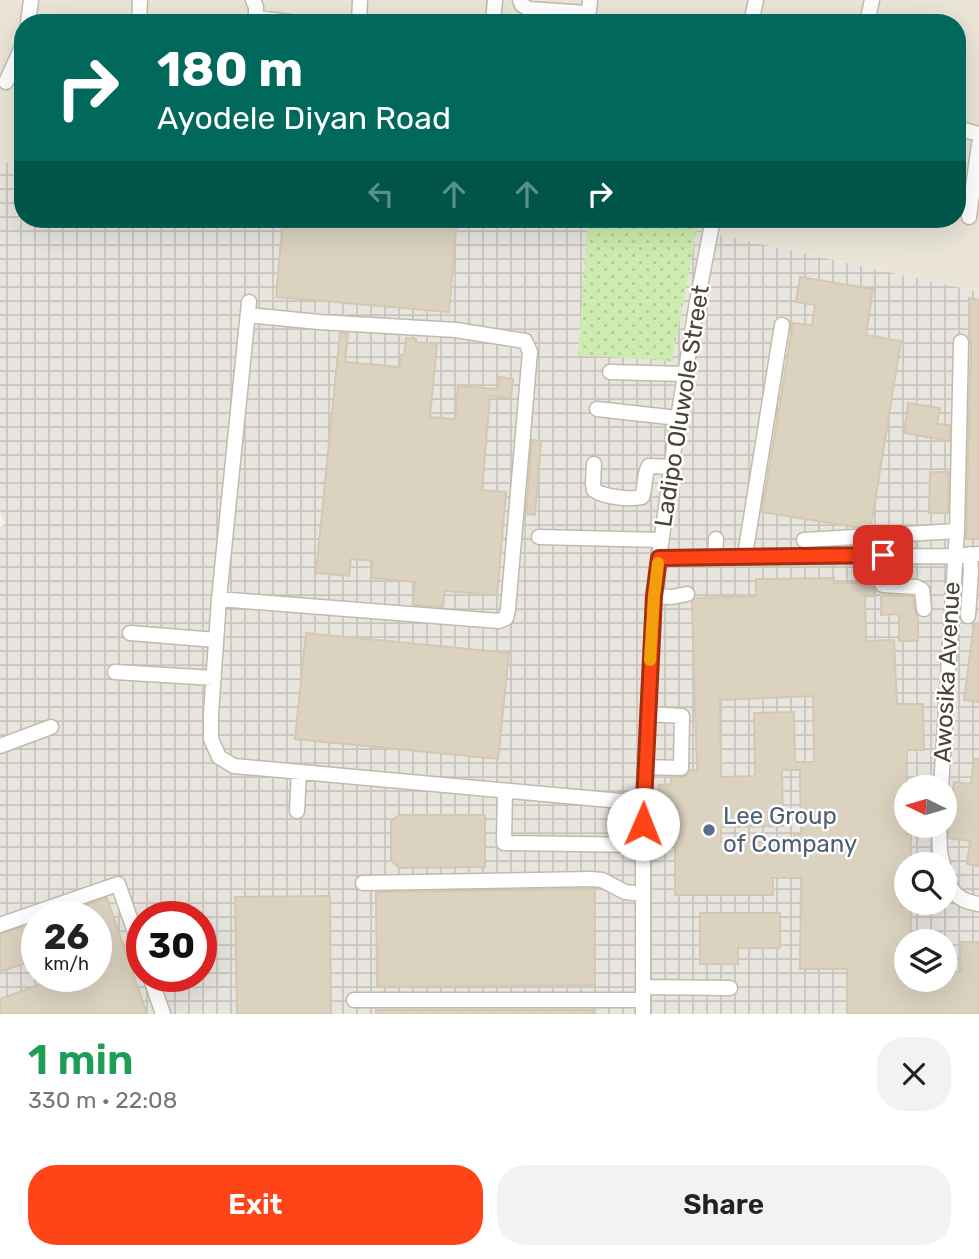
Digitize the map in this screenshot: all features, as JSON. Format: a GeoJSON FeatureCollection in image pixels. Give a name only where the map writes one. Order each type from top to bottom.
{"type":"FeatureCollection","features":[{"type":"Feature","properties":{"kind":"street"},"geometry":{"type":"LineString","coordinates":[[520,0],[522,5],[529,9],[586,13],[589,11],[590,0]]}},
{"type":"Feature","properties":{"kind":"street"},"geometry":{"type":"LineString","coordinates":[[3,82],[14,62]]}},
{"type":"Feature","properties":{"kind":"street"},"geometry":{"type":"LineString","coordinates":[[968,217],[979,144]]}},
{"type":"Feature","properties":{"kind":"street","name":"Ladipo Oluwole Street"},"geometry":{"type":"LineString","coordinates":[[643,1000],[643,803],[654,596],[678,418],[711,228]]}},
{"type":"Feature","properties":{"kind":"street"},"geometry":{"type":"LineString","coordinates":[[219,599],[499,621],[506,618],[530,352],[525,341],[456,330],[319,322],[248,308],[219,599],[211,738],[219,757],[234,766],[643,803]]}},
{"type":"Feature","properties":{"kind":"street"},"geometry":{"type":"LineString","coordinates":[[747,557],[746,549],[782,325]]}},
{"type":"Feature","properties":{"kind":"street","name":"Awosika Avenue"},"geometry":{"type":"LineString","coordinates":[[942,775],[957,531],[961,342]]}},
{"type":"Feature","properties":{"kind":"street"},"geometry":{"type":"LineString","coordinates":[[610,372],[685,374]]}},
{"type":"Feature","properties":{"kind":"street"},"geometry":{"type":"LineString","coordinates":[[597,409],[678,418]]}},
{"type":"Feature","properties":{"kind":"street"},"geometry":{"type":"LineString","coordinates":[[594,464],[594,490],[598,494],[633,499],[642,497],[649,466],[671,467]]}},
{"type":"Feature","properties":{"kind":"street"},"geometry":{"type":"LineString","coordinates":[[804,540],[957,531]]}},
{"type":"Feature","properties":{"kind":"street"},"geometry":{"type":"LineString","coordinates":[[884,536],[879,556],[879,579],[883,585],[916,587],[922,590],[924,609]]}},
{"type":"Feature","properties":{"kind":"street"},"geometry":{"type":"LineString","coordinates":[[538,537],[661,540]]}},
{"type":"Feature","properties":{"kind":"street"},"geometry":{"type":"LineString","coordinates":[[715,558],[716,539]]}},
{"type":"Feature","properties":{"kind":"street"},"geometry":{"type":"LineString","coordinates":[[659,558],[974,554],[968,616]]}},
{"type":"Feature","properties":{"kind":"street"},"geometry":{"type":"LineString","coordinates":[[654,596],[687,594]]}},
{"type":"Feature","properties":{"kind":"street"},"geometry":{"type":"LineString","coordinates":[[130,633],[216,640]]}},
{"type":"Feature","properties":{"kind":"street"},"geometry":{"type":"LineString","coordinates":[[115,672],[214,678]]}},
{"type":"Feature","properties":{"kind":"street"},"geometry":{"type":"LineString","coordinates":[[645,767],[681,768],[682,716],[648,714]]}},
{"type":"Feature","properties":{"kind":"street"},"geometry":{"type":"LineString","coordinates":[[0,746],[51,727]]}},
{"type":"Feature","properties":{"kind":"street"},"geometry":{"type":"LineString","coordinates":[[297,811],[299,772]]}},
{"type":"Feature","properties":{"kind":"street"},"geometry":{"type":"LineString","coordinates":[[505,791],[505,843],[643,845]]}},
{"type":"Feature","properties":{"kind":"street"},"geometry":{"type":"LineString","coordinates":[[363,883],[591,879],[602,880],[625,892],[643,894]]}},
{"type":"Feature","properties":{"kind":"street"},"geometry":{"type":"LineString","coordinates":[[0,925],[118,884],[126,907]]}},
{"type":"Feature","properties":{"kind":"street"},"geometry":{"type":"LineString","coordinates":[[957,896],[964,901],[979,904]]}},
{"type":"Feature","properties":{"kind":"street"},"geometry":{"type":"LineString","coordinates":[[354,1000],[643,1000],[730,988]]}},
{"type":"Feature","properties":{"kind":"street"},"geometry":{"type":"LineString","coordinates":[[155,992],[163,1014]]}},
{"type":"Feature","properties":{"kind":"shaded area"},"geometry":{"type":"Polygon","coordinates":[[[0,0],[979,0],[979,292],[688,228],[966,228],[966,14],[14,14],[14,163],[0,162],[0,0]]]}},
{"type":"Feature","properties":{"kind":"shaded area"},"geometry":{"type":"Polygon","coordinates":[[[0,162],[14,163],[14,228],[688,228],[979,292],[979,1014],[0,1014],[0,527],[5,524],[0,511],[0,162]]]}},
{"type":"Feature","properties":{"kind":"green space"},"geometry":{"type":"Polygon","coordinates":[[[587,228],[697,228],[672,361],[578,355],[587,228]]]}},
{"type":"Feature","properties":{"kind":"building"},"geometry":{"type":"Polygon","coordinates":[[[282,228],[456,228],[449,312],[276,297],[282,228]]]}},
{"type":"Feature","properties":{"kind":"building"},"geometry":{"type":"Polygon","coordinates":[[[800,277],[873,289],[866,335],[901,341],[871,526],[854,527],[762,512],[793,323],[812,325],[815,305],[796,302],[800,277]]]}},
{"type":"Feature","properties":{"kind":"building"},"geometry":{"type":"Polygon","coordinates":[[[969,298],[979,300],[979,539],[966,539],[971,342],[969,298]]]}},
{"type":"Feature","properties":{"kind":"building"},"geometry":{"type":"Polygon","coordinates":[[[340,333],[348,333],[345,362],[399,367],[406,338],[437,344],[430,417],[455,419],[458,386],[498,389],[499,377],[513,379],[511,398],[490,396],[482,490],[506,492],[497,595],[445,591],[443,607],[413,605],[415,582],[371,578],[373,561],[351,559],[349,576],[316,573],[340,333]]]}},
{"type":"Feature","properties":{"kind":"building"},"geometry":{"type":"Polygon","coordinates":[[[908,403],[940,408],[937,424],[950,425],[949,441],[904,433],[908,403]]]}},
{"type":"Feature","properties":{"kind":"building"},"geometry":{"type":"Polygon","coordinates":[[[532,440],[541,441],[535,515],[526,514],[532,440]]]}},
{"type":"Feature","properties":{"kind":"building"},"geometry":{"type":"Polygon","coordinates":[[[930,472],[949,472],[948,513],[929,513],[930,472]]]}},
{"type":"Feature","properties":{"kind":"building"},"geometry":{"type":"Polygon","coordinates":[[[834,578],[834,583],[870,583],[874,589],[874,596],[865,596],[866,641],[894,640],[897,704],[923,704],[924,750],[907,750],[907,775],[894,775],[894,838],[911,838],[911,852],[894,852],[894,915],[911,915],[911,929],[894,929],[894,992],[957,992],[957,972],[961,972],[961,942],[979,942],[979,1014],[847,1014],[847,969],[800,969],[801,878],[773,878],[773,895],[675,895],[675,839],[670,839],[670,824],[659,824],[659,785],[671,784],[671,777],[685,777],[690,770],[697,770],[692,602],[695,598],[756,596],[756,579],[834,578]],[[813,696],[720,700],[721,777],[755,776],[754,713],[794,712],[795,762],[814,762],[813,696]],[[782,770],[783,826],[721,827],[721,842],[794,842],[794,834],[801,834],[800,770],[782,770]]]}},
{"type":"Feature","properties":{"kind":"building"},"geometry":{"type":"Polygon","coordinates":[[[881,596],[913,596],[918,616],[918,641],[899,641],[899,614],[881,615],[881,596]]]}},
{"type":"Feature","properties":{"kind":"building"},"geometry":{"type":"Polygon","coordinates":[[[974,624],[979,624],[979,702],[964,700],[974,624]]]}},
{"type":"Feature","properties":{"kind":"building"},"geometry":{"type":"Polygon","coordinates":[[[306,633],[509,653],[498,759],[295,739],[306,633]]]}},
{"type":"Feature","properties":{"kind":"building"},"geometry":{"type":"Polygon","coordinates":[[[974,759],[979,759],[979,866],[967,864],[970,841],[949,838],[957,838],[957,782],[971,784],[974,759]]]}},
{"type":"Feature","properties":{"kind":"building"},"geometry":{"type":"Polygon","coordinates":[[[399,815],[485,815],[485,867],[399,868],[391,860],[391,821],[399,815]]]}},
{"type":"Feature","properties":{"kind":"building"},"geometry":{"type":"Polygon","coordinates":[[[595,889],[595,985],[377,987],[376,892],[595,889]]]}},
{"type":"Feature","properties":{"kind":"building"},"geometry":{"type":"Polygon","coordinates":[[[330,896],[331,1014],[237,1014],[235,897],[330,896]]]}},
{"type":"Feature","properties":{"kind":"building"},"geometry":{"type":"Polygon","coordinates":[[[112,912],[126,953],[126,992],[139,992],[147,1014],[0,1014],[0,999],[21,991],[112,992],[112,912]]]}},
{"type":"Feature","properties":{"kind":"building"},"geometry":{"type":"Polygon","coordinates":[[[700,913],[780,913],[780,948],[738,948],[738,964],[700,964],[700,913]]]}},
{"type":"Feature","properties":{"kind":"building"},"geometry":{"type":"Polygon","coordinates":[[[21,927],[21,965],[0,972],[0,934],[21,927]]]}},
{"type":"Feature","properties":{"kind":"building"},"geometry":{"type":"Polygon","coordinates":[[[376,1010],[593,1010],[593,1014],[376,1014],[376,1010]]]}},
{"type":"Feature","properties":{"kind":"slow traffic"},"geometry":{"type":"LineString","coordinates":[[650,660],[658,563]]}},
{"type":"Feature","properties":{"kind":"place","name":"Lee Group of Company"},"geometry":{"type":"Point","coordinates":[709,830]}},
{"type":"Feature","properties":{"kind":"route"},"geometry":{"type":"LineString","coordinates":[[643,824],[654,596],[659,558],[883,555]]}}]}
